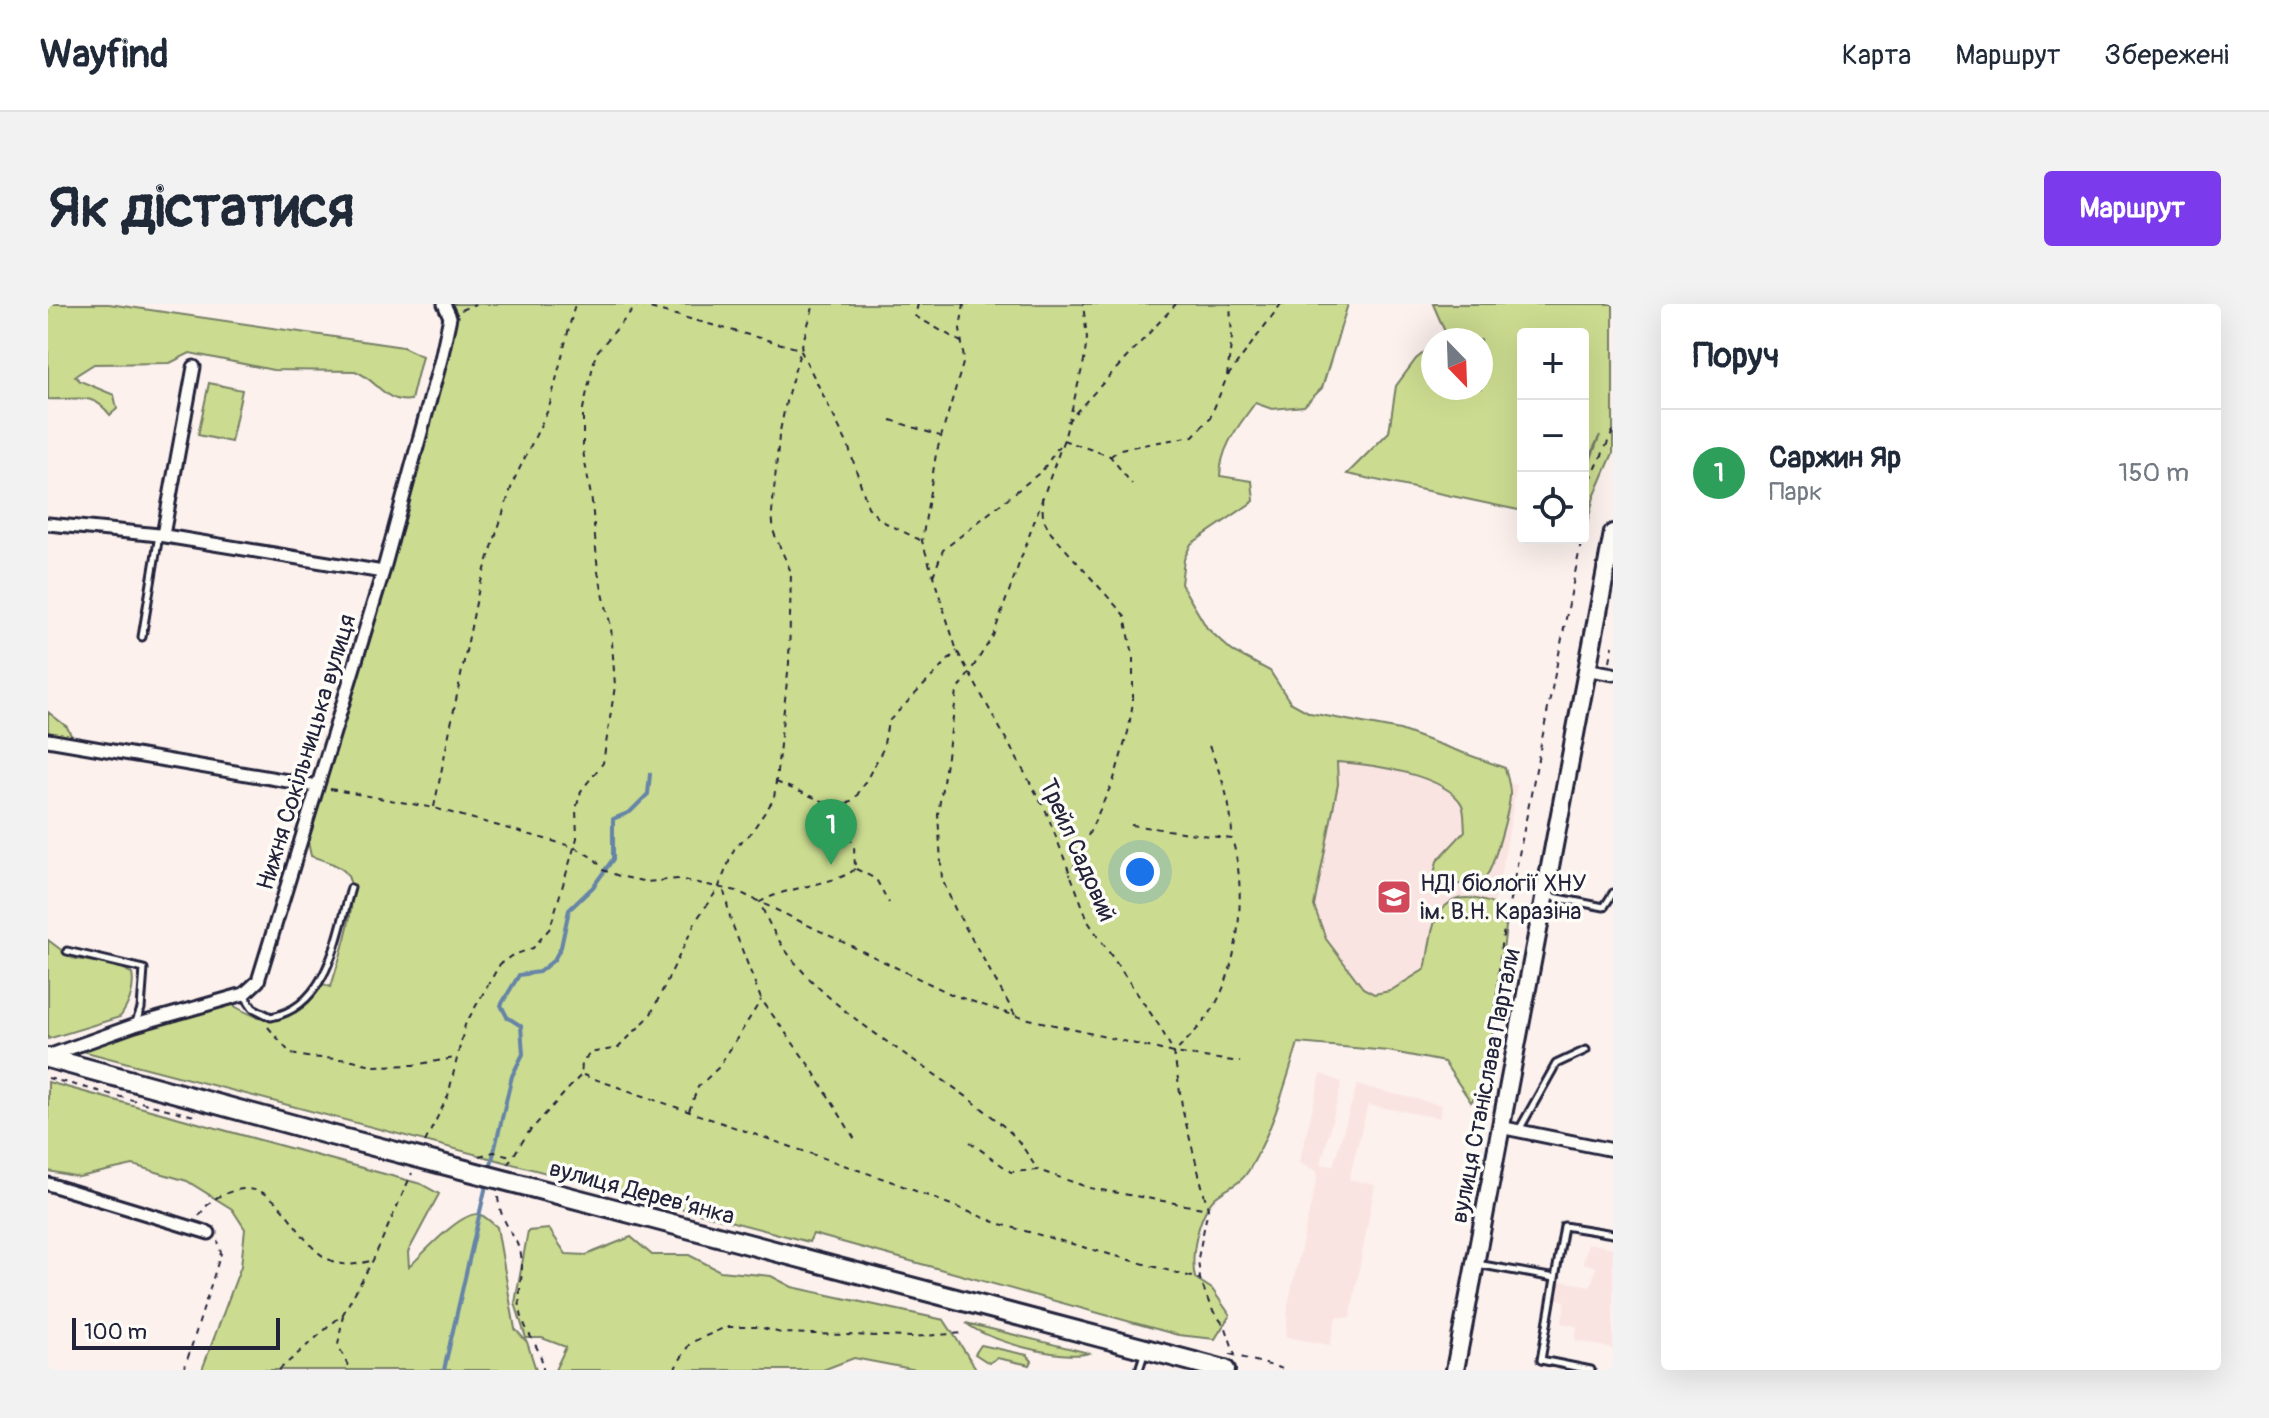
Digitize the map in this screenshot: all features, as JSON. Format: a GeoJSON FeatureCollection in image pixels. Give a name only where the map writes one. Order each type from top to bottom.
{"type":"FeatureCollection","features":[{"type":"Feature","properties":{"kind":"main road","name":"вулиця Дерев’янка"},"geometry":{"type":"LineString","coordinates":[[48,1057],[327,1134],[1145,1349],[1230,1363]]}},
{"type":"Feature","properties":{"kind":"street","name":"Нижня Сокільницька вулиця"},"geometry":{"type":"LineString","coordinates":[[244,994],[258,981],[264,968],[383,572],[450,317],[444,304]]}},
{"type":"Feature","properties":{"kind":"street"},"geometry":{"type":"LineString","coordinates":[[161,535],[194,367]]}},
{"type":"Feature","properties":{"kind":"street"},"geometry":{"type":"LineString","coordinates":[[48,524],[161,535],[383,572]]}},
{"type":"Feature","properties":{"kind":"street","name":"вулиця Станіслава Партали"},"geometry":{"type":"LineString","coordinates":[[1455,1370],[1590,670],[1613,533]]}},
{"type":"Feature","properties":{"kind":"street"},"geometry":{"type":"LineString","coordinates":[[1590,670],[1613,674]]}},
{"type":"Feature","properties":{"kind":"street"},"geometry":{"type":"LineString","coordinates":[[48,740],[317,786]]}},
{"type":"Feature","properties":{"kind":"street"},"geometry":{"type":"LineString","coordinates":[[48,1057],[135,1025],[244,994]]}},
{"type":"Feature","properties":{"kind":"street"},"geometry":{"type":"LineString","coordinates":[[1500,1127],[1613,1150]]}},
{"type":"Feature","properties":{"kind":"street"},"geometry":{"type":"LineString","coordinates":[[48,1184],[209,1233]]}},
{"type":"Feature","properties":{"kind":"lane"},"geometry":{"type":"LineString","coordinates":[[142,637],[161,535]]}},
{"type":"Feature","properties":{"kind":"lane"},"geometry":{"type":"LineString","coordinates":[[244,994],[253,1008],[271,1017],[281,1015],[325,978],[351,888]]}},
{"type":"Feature","properties":{"kind":"lane"},"geometry":{"type":"LineString","coordinates":[[1547,895],[1604,907],[1613,893]]}},
{"type":"Feature","properties":{"kind":"lane"},"geometry":{"type":"LineString","coordinates":[[67,951],[144,969],[141,1009],[135,1025]]}},
{"type":"Feature","properties":{"kind":"lane"},"geometry":{"type":"LineString","coordinates":[[1519,1131],[1556,1064],[1586,1050]]}},
{"type":"Feature","properties":{"kind":"lane"},"geometry":{"type":"LineString","coordinates":[[1591,1370],[1541,1360],[1564,1226],[1613,1234]]}},
{"type":"Feature","properties":{"kind":"lane"},"geometry":{"type":"LineString","coordinates":[[1476,1264],[1555,1278]]}},
{"type":"Feature","properties":{"kind":"lane"},"geometry":{"type":"LineString","coordinates":[[1139,1370],[1145,1349]]}},
{"type":"Feature","properties":{"kind":"path"},"geometry":{"type":"LineString","coordinates":[[434,808],[479,588],[513,482],[549,408],[575,304]]}},
{"type":"Feature","properties":{"kind":"path"},"geometry":{"type":"LineString","coordinates":[[506,1170],[511,1156],[528,1133],[581,1075],[582,1063],[590,1053],[618,1048],[650,1016],[697,919],[718,889],[735,847],[750,834],[774,799],[789,663],[791,572],[774,533],[772,513],[779,436],[814,304]]}},
{"type":"Feature","properties":{"kind":"path"},"geometry":{"type":"LineString","coordinates":[[918,304],[915,316],[964,344]]}},
{"type":"Feature","properties":{"kind":"path","name":"Трейл Садовий"},"geometry":{"type":"LineString","coordinates":[[964,304],[960,329],[964,344],[959,381],[941,437],[922,541],[957,651],[1046,811],[1089,923],[1160,1027],[1174,1053],[1183,1112],[1208,1209],[1198,1258],[1200,1279],[1211,1308],[1226,1328],[1230,1363]]}},
{"type":"Feature","properties":{"kind":"path"},"geometry":{"type":"LineString","coordinates":[[1016,1016],[955,909],[942,879],[938,814],[950,754],[951,723],[957,692],[993,636],[1063,440],[1084,361],[1087,338],[1083,304]]}},
{"type":"Feature","properties":{"kind":"path"},"geometry":{"type":"LineString","coordinates":[[1067,424],[1176,304]]}},
{"type":"Feature","properties":{"kind":"path"},"geometry":{"type":"LineString","coordinates":[[1227,377],[1232,337],[1230,304]]}},
{"type":"Feature","properties":{"kind":"path"},"geometry":{"type":"LineString","coordinates":[[1110,456],[1120,449],[1193,436],[1210,418],[1227,377],[1281,304]]}},
{"type":"Feature","properties":{"kind":"path"},"geometry":{"type":"LineString","coordinates":[[253,1008],[291,1054],[353,1060],[375,1066],[414,1065],[457,1057],[465,1025],[500,964],[533,948],[550,928],[574,847],[576,809],[581,791],[603,763],[615,686],[611,627],[598,572],[592,502],[583,451],[583,409],[596,353],[638,305],[800,349],[848,445],[868,507],[896,530],[922,541]]}},
{"type":"Feature","properties":{"kind":"path"},"geometry":{"type":"LineString","coordinates":[[891,420],[941,437]]}},
{"type":"Feature","properties":{"kind":"path"},"geometry":{"type":"LineString","coordinates":[[1589,486],[1613,431]]}},
{"type":"Feature","properties":{"kind":"path"},"geometry":{"type":"LineString","coordinates":[[1063,440],[1110,456],[1132,484]]}},
{"type":"Feature","properties":{"kind":"path"},"geometry":{"type":"LineString","coordinates":[[933,577],[943,550],[1042,471],[1063,440]]}},
{"type":"Feature","properties":{"kind":"path"},"geometry":{"type":"LineString","coordinates":[[1042,496],[1043,518],[1051,533],[1125,616],[1133,655],[1133,702],[1128,732],[1114,779],[1069,876]]}},
{"type":"Feature","properties":{"kind":"path"},"geometry":{"type":"LineString","coordinates":[[1488,1108],[1501,945],[1581,544]]}},
{"type":"Feature","properties":{"kind":"path"},"geometry":{"type":"LineString","coordinates":[[837,811],[856,797],[868,777],[883,749],[888,722],[957,651]]}},
{"type":"Feature","properties":{"kind":"path"},"geometry":{"type":"LineString","coordinates":[[1174,1053],[1213,1009],[1226,978],[1239,909],[1240,880],[1232,839],[1232,814],[1222,775],[1209,746]]}},
{"type":"Feature","properties":{"kind":"path"},"geometry":{"type":"LineString","coordinates":[[775,782],[801,790],[837,811],[854,845],[855,869]]}},
{"type":"Feature","properties":{"kind":"path"},"geometry":{"type":"LineString","coordinates":[[317,786],[434,808],[574,847],[595,859],[607,873],[647,882],[678,879],[737,891],[941,989],[1016,1016],[1174,1053],[1240,1062]]}},
{"type":"Feature","properties":{"kind":"path"},"geometry":{"type":"LineString","coordinates":[[1131,825],[1232,839]]}},
{"type":"Feature","properties":{"kind":"path"},"geometry":{"type":"LineString","coordinates":[[760,902],[788,888],[836,880],[855,869]]}},
{"type":"Feature","properties":{"kind":"path"},"geometry":{"type":"LineString","coordinates":[[855,869],[876,879],[889,903]]}},
{"type":"Feature","properties":{"kind":"path"},"geometry":{"type":"LineString","coordinates":[[724,890],[731,921],[761,999],[811,1068],[856,1141]]}},
{"type":"Feature","properties":{"kind":"path"},"geometry":{"type":"LineString","coordinates":[[760,902],[769,929],[819,987],[909,1058],[987,1112],[1015,1137],[1038,1170]]}},
{"type":"Feature","properties":{"kind":"path"},"geometry":{"type":"LineString","coordinates":[[689,1111],[698,1087],[719,1067],[761,999]]}},
{"type":"Feature","properties":{"kind":"path"},"geometry":{"type":"LineString","coordinates":[[581,1075],[890,1181],[1000,1224],[1200,1279]]}},
{"type":"Feature","properties":{"kind":"path"},"geometry":{"type":"LineString","coordinates":[[48,1078],[201,1118]]}},
{"type":"Feature","properties":{"kind":"path"},"geometry":{"type":"LineString","coordinates":[[970,1142],[1011,1172],[1038,1170],[1090,1188],[1208,1209]]}},
{"type":"Feature","properties":{"kind":"path"},"geometry":{"type":"LineString","coordinates":[[502,1184],[497,1198],[508,1231],[520,1249],[523,1268],[517,1297],[521,1313],[543,1360],[543,1370]]}},
{"type":"Feature","properties":{"kind":"path"},"geometry":{"type":"LineString","coordinates":[[192,1227],[209,1201],[222,1194],[243,1188],[260,1191],[289,1215],[305,1243],[328,1260],[341,1265],[373,1260],[343,1314],[279,1370]]}},
{"type":"Feature","properties":{"kind":"path"},"geometry":{"type":"LineString","coordinates":[[184,1370],[221,1253],[218,1241],[209,1233]]}},
{"type":"Feature","properties":{"kind":"path"},"geometry":{"type":"LineString","coordinates":[[343,1314],[338,1345],[350,1370]]}},
{"type":"Feature","properties":{"kind":"path"},"geometry":{"type":"LineString","coordinates":[[674,1370],[690,1343],[726,1327],[759,1327],[781,1333],[912,1337],[963,1333]]}},
{"type":"Feature","properties":{"kind":"path"},"geometry":{"type":"LineString","coordinates":[[1230,1363],[1287,1370]]}},
{"type":"Feature","properties":{"kind":"shaded area","name":"НДІ біології ХНУ ім. В.Н. Каразіна"},"geometry":{"type":"Polygon","coordinates":[[[1320,739],[1517,785],[1504,859],[1465,1030],[1286,1024],[1320,739]]]}},
{"type":"Feature","properties":{"kind":"shaded area"},"geometry":{"type":"Polygon","coordinates":[[[1321,1074],[1342,1082],[1321,1164],[1333,1166],[1357,1085],[1441,1105],[1440,1118],[1368,1105],[1349,1179],[1375,1185],[1350,1318],[1336,1317],[1330,1345],[1286,1337],[1288,1304],[1317,1178],[1317,1171],[1299,1163],[1321,1074]]]}},
{"type":"Feature","properties":{"kind":"shaded area"},"geometry":{"type":"Polygon","coordinates":[[[1588,1243],[1613,1248],[1613,1349],[1575,1340],[1577,1326],[1562,1323],[1565,1301],[1552,1297],[1555,1280],[1591,1286],[1596,1267],[1583,1263],[1588,1243]]]}},
{"type":"Feature","properties":{"kind":"green space"},"geometry":{"type":"Polygon","coordinates":[[[48,304],[109,304],[403,347],[422,356],[411,400],[387,395],[355,371],[273,370],[190,353],[170,363],[94,364],[75,376],[114,395],[117,409],[110,415],[90,399],[48,399],[48,304]]]}},
{"type":"Feature","properties":{"kind":"green space"},"geometry":{"type":"Polygon","coordinates":[[[452,304],[1348,304],[1322,388],[1304,406],[1272,409],[1255,403],[1232,437],[1220,476],[1252,481],[1254,501],[1191,544],[1184,559],[1181,584],[1207,628],[1232,651],[1270,671],[1290,702],[1310,713],[1400,730],[1505,768],[1510,799],[1489,871],[1476,881],[1443,885],[1434,874],[1437,861],[1465,831],[1463,808],[1453,794],[1440,785],[1406,773],[1337,762],[1338,784],[1314,906],[1326,939],[1363,988],[1374,994],[1390,991],[1425,969],[1434,924],[1451,902],[1469,898],[1508,911],[1486,1083],[1471,1102],[1444,1062],[1388,1051],[1298,1043],[1265,1140],[1249,1170],[1216,1197],[1200,1224],[1194,1258],[1195,1278],[1212,1289],[1230,1315],[1215,1339],[1178,1335],[813,1234],[809,1242],[82,1051],[88,1043],[229,1003],[259,1017],[280,1018],[322,984],[331,987],[348,928],[352,895],[350,882],[338,867],[311,856],[308,842],[373,628],[452,304]]]}},
{"type":"Feature","properties":{"kind":"green space"},"geometry":{"type":"Polygon","coordinates":[[[1433,304],[1613,304],[1613,453],[1589,516],[1589,465],[1600,435],[1589,458],[1589,328],[1517,328],[1517,510],[1347,474],[1389,432],[1396,386],[1421,355],[1421,400],[1493,400],[1493,328],[1443,328],[1433,304]]]}},
{"type":"Feature","properties":{"kind":"green space"},"geometry":{"type":"Polygon","coordinates":[[[209,383],[242,390],[231,442],[198,435],[209,383]]]}},
{"type":"Feature","properties":{"kind":"green space"},"geometry":{"type":"Polygon","coordinates":[[[48,712],[67,727],[73,739],[48,736],[48,712]]]}},
{"type":"Feature","properties":{"kind":"green space"},"geometry":{"type":"Polygon","coordinates":[[[48,940],[72,958],[121,967],[132,974],[130,996],[120,1017],[48,1039],[48,940]]]}},
{"type":"Feature","properties":{"kind":"green space"},"geometry":{"type":"Polygon","coordinates":[[[48,1082],[421,1184],[439,1194],[408,1252],[409,1267],[464,1218],[474,1214],[483,1216],[497,1227],[515,1329],[527,1342],[536,1370],[202,1370],[241,1266],[245,1229],[232,1209],[187,1181],[133,1165],[79,1177],[48,1171],[48,1082]]]}},
{"type":"Feature","properties":{"kind":"green space"},"geometry":{"type":"Polygon","coordinates":[[[549,1229],[566,1254],[586,1255],[631,1237],[652,1255],[689,1255],[720,1271],[771,1276],[792,1287],[944,1320],[977,1370],[917,1370],[854,1358],[823,1370],[555,1370],[566,1347],[542,1338],[526,1338],[515,1303],[528,1231],[549,1229]]]}},
{"type":"Feature","properties":{"kind":"green space"},"geometry":{"type":"Polygon","coordinates":[[[966,1323],[1089,1353],[1062,1354],[1026,1348],[990,1336],[966,1323]]]}},
{"type":"Feature","properties":{"kind":"green space"},"geometry":{"type":"Polygon","coordinates":[[[981,1345],[1027,1355],[1032,1361],[1030,1365],[997,1358],[989,1363],[975,1354],[981,1345]]]}},
{"type":"Feature","properties":{"kind":"waterway"},"geometry":{"type":"LineString","coordinates":[[489,1173],[512,1076],[523,1054],[521,1026],[507,1017],[501,1005],[519,975],[539,972],[554,960],[561,947],[569,910],[593,887],[613,859],[613,819],[630,812],[648,794],[650,774]]}},
{"type":"Feature","properties":{"kind":"waterway"},"geometry":{"type":"LineString","coordinates":[[444,1370],[487,1181]]}},
{"type":"Feature","properties":{"kind":"place","name":"Саржин Яр"},"geometry":{"type":"Point","coordinates":[831,865]}},
{"type":"Feature","properties":{"kind":"place","name":"НДІ біології ХНУ ім. В.Н. Каразіна"},"geometry":{"type":"Point","coordinates":[1394,897]}}]}
